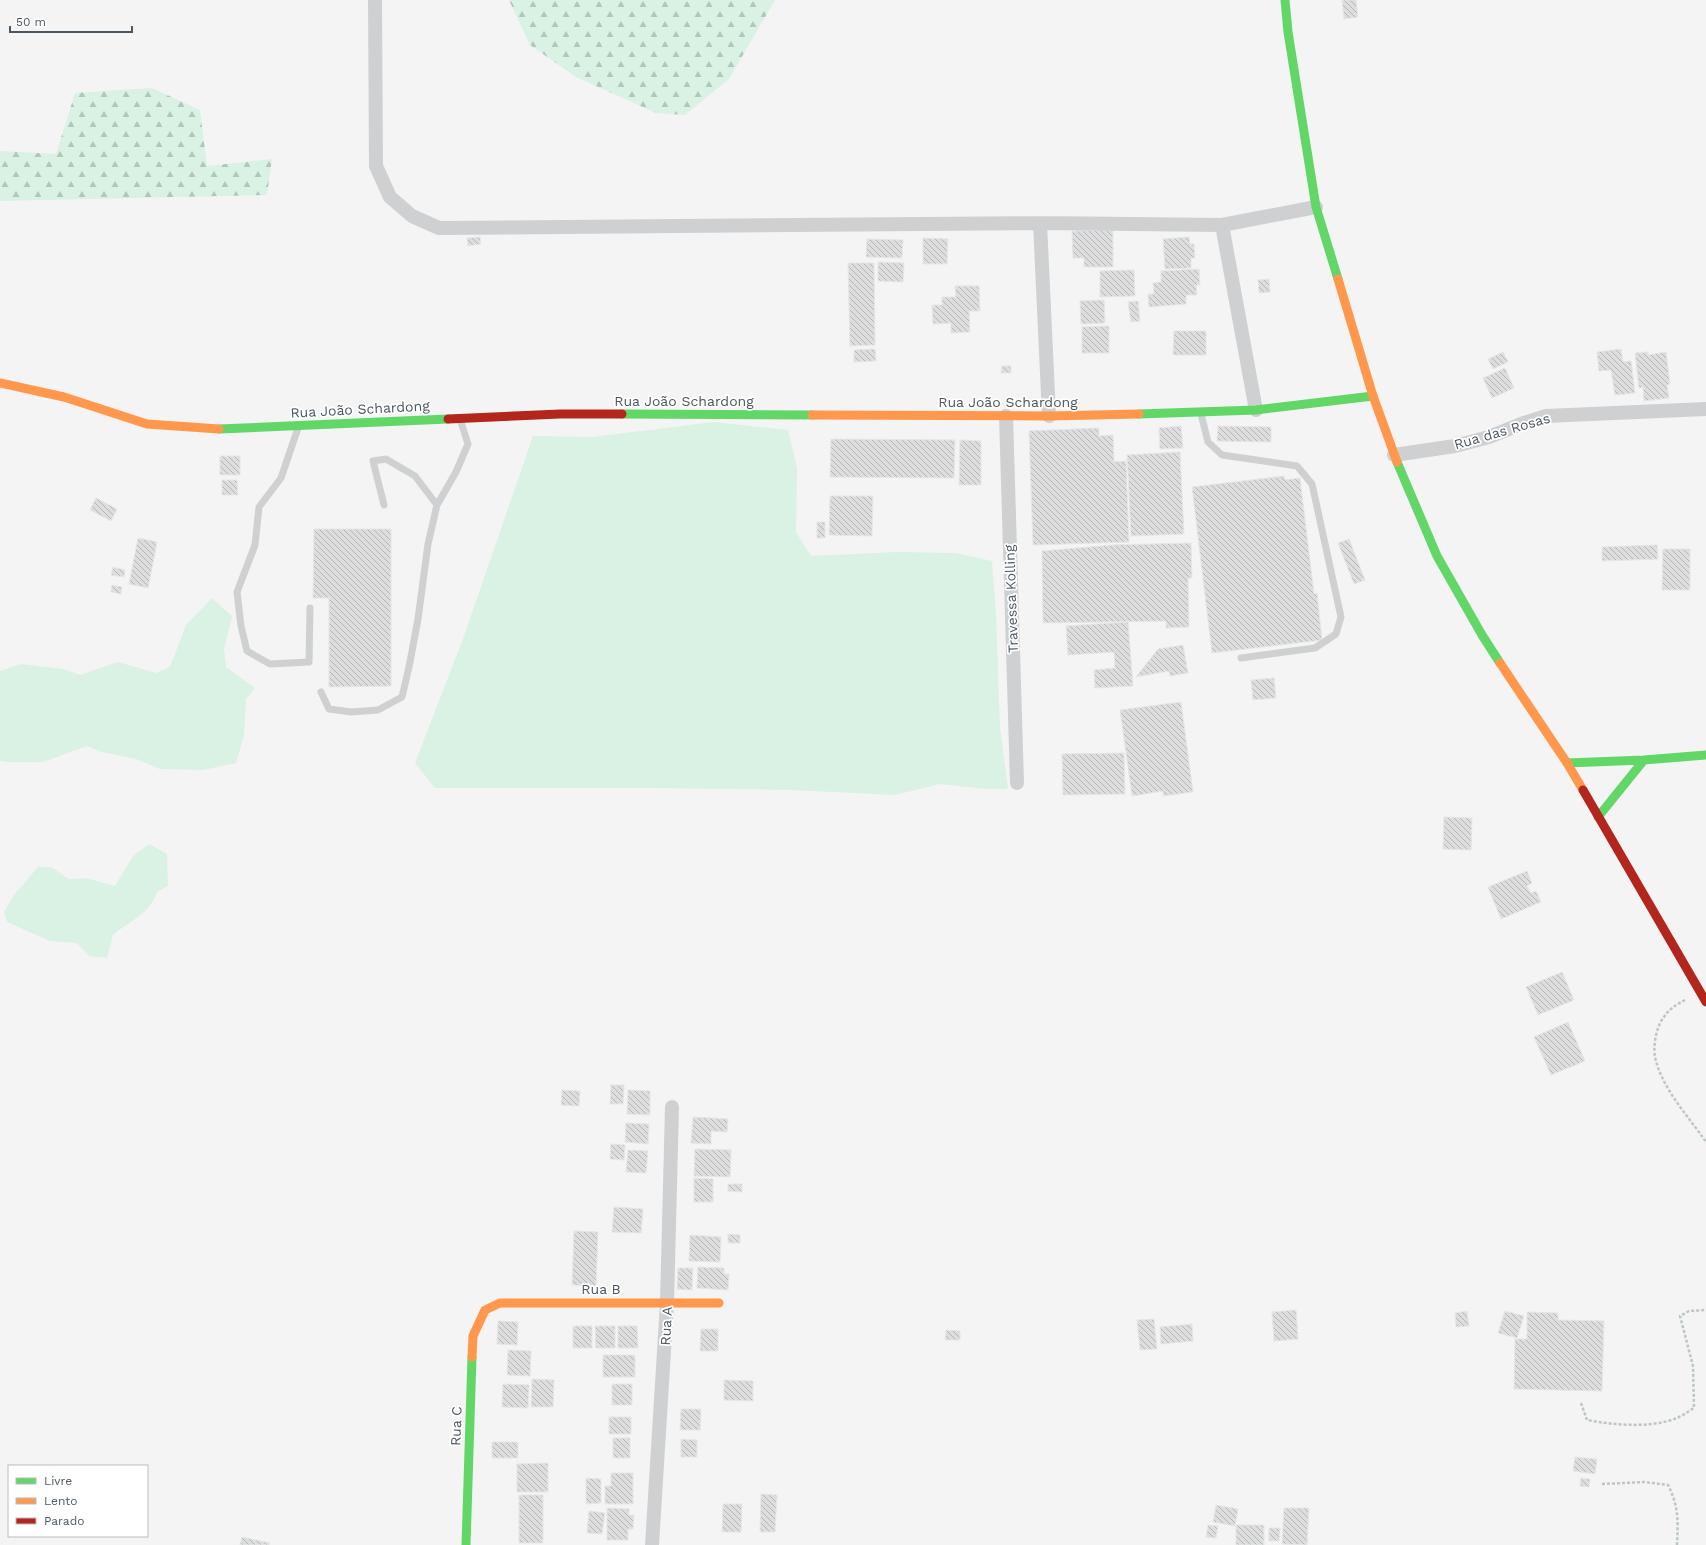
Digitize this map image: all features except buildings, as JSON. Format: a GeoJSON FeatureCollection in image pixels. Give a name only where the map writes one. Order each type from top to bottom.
{"type":"FeatureCollection","features":[{"type":"Feature","properties":{"kind":"street"},"geometry":{"type":"LineString","coordinates":[[375,0],[376,166],[390,196],[412,216],[439,228],[1040,223],[1222,225],[1316,207]]}},
{"type":"Feature","properties":{"kind":"street"},"geometry":{"type":"LineString","coordinates":[[1285,0],[1288,32],[1316,207],[1374,396],[1394,455],[1437,556],[1482,635],[1567,763],[1706,1002]]}},
{"type":"Feature","properties":{"kind":"street"},"geometry":{"type":"LineString","coordinates":[[1040,223],[1048,416]]}},
{"type":"Feature","properties":{"kind":"street"},"geometry":{"type":"LineString","coordinates":[[1222,225],[1256,410]]}},
{"type":"Feature","properties":{"kind":"street","name":"Rua João Schardong"},"geometry":{"type":"LineString","coordinates":[[0,383],[64,397],[147,424],[222,429],[560,414],[1048,416],[1201,412],[1256,410],[1374,396]]}},
{"type":"Feature","properties":{"kind":"street","name":"Rua das Rosas"},"geometry":{"type":"LineString","coordinates":[[1394,455],[1455,446],[1490,437],[1521,424],[1546,416],[1706,409]]}},
{"type":"Feature","properties":{"kind":"street","name":"Travessa Kolling"},"geometry":{"type":"LineString","coordinates":[[1006,416],[1017,783]]}},
{"type":"Feature","properties":{"kind":"street"},"geometry":{"type":"LineString","coordinates":[[1567,763],[1706,756]]}},
{"type":"Feature","properties":{"kind":"street"},"geometry":{"type":"LineString","coordinates":[[1598,817],[1644,760]]}},
{"type":"Feature","properties":{"kind":"street","name":"Rua A"},"geometry":{"type":"LineString","coordinates":[[652,1545],[667,1303],[672,1107]]}},
{"type":"Feature","properties":{"kind":"street","name":"Rua B"},"geometry":{"type":"LineString","coordinates":[[485,1310],[500,1303],[719,1303]]}},
{"type":"Feature","properties":{"kind":"street","name":"Rua C"},"geometry":{"type":"LineString","coordinates":[[466,1545],[473,1336],[485,1310]]}},
{"type":"Feature","properties":{"kind":"lane"},"geometry":{"type":"LineString","coordinates":[[1201,412],[1208,442],[1222,455],[1297,466],[1312,484],[1341,617],[1336,634],[1315,648],[1241,658]]}},
{"type":"Feature","properties":{"kind":"lane"},"geometry":{"type":"LineString","coordinates":[[321,692],[329,709],[351,712],[378,710],[402,697],[416,633],[428,544],[437,506],[456,472],[468,444],[460,419]]}},
{"type":"Feature","properties":{"kind":"lane"},"geometry":{"type":"LineString","coordinates":[[299,426],[282,478],[259,508],[255,545],[237,592],[246,651],[270,664],[309,662],[310,608]]}},
{"type":"Feature","properties":{"kind":"lane"},"geometry":{"type":"LineString","coordinates":[[384,505],[373,461],[386,459],[415,476],[437,506]]}},
{"type":"Feature","properties":{"kind":"path"},"geometry":{"type":"LineString","coordinates":[[1700,992],[1673,1007],[1662,1018],[1655,1040],[1655,1054],[1656,1060],[1668,1088],[1706,1142]]}},
{"type":"Feature","properties":{"kind":"path"},"geometry":{"type":"LineString","coordinates":[[1581,1403],[1587,1420],[1608,1424],[1655,1424],[1678,1418],[1694,1408],[1693,1366],[1680,1316],[1688,1311],[1706,1310]]}},
{"type":"Feature","properties":{"kind":"path"},"geometry":{"type":"LineString","coordinates":[[1602,1484],[1644,1482],[1668,1485],[1675,1500],[1678,1521],[1677,1545]]}},
{"type":"Feature","properties":{"kind":"green space"},"geometry":{"type":"Polygon","coordinates":[[[509,0],[775,0],[729,79],[685,115],[656,113],[576,77],[530,45],[509,0]]]}},
{"type":"Feature","properties":{"kind":"green space"},"geometry":{"type":"Polygon","coordinates":[[[152,88],[200,110],[207,166],[272,159],[267,195],[0,201],[0,151],[56,154],[75,93],[152,88]]]}},
{"type":"Feature","properties":{"kind":"green space"},"geometry":{"type":"Polygon","coordinates":[[[714,422],[788,430],[797,468],[796,532],[811,556],[898,552],[956,553],[992,561],[996,615],[1000,728],[1008,789],[986,789],[940,784],[895,795],[792,790],[657,788],[435,788],[415,763],[464,636],[533,436],[592,437],[714,422]]]}},
{"type":"Feature","properties":{"kind":"green space"},"geometry":{"type":"Polygon","coordinates":[[[212,598],[232,616],[224,649],[226,667],[255,688],[246,699],[244,735],[236,763],[203,770],[160,769],[136,759],[102,752],[87,746],[43,762],[0,761],[0,671],[21,664],[63,669],[80,675],[118,662],[156,673],[170,667],[186,625],[212,598]]]}},
{"type":"Feature","properties":{"kind":"green space"},"geometry":{"type":"Polygon","coordinates":[[[149,844],[167,854],[168,886],[157,892],[154,899],[145,911],[113,935],[107,958],[89,956],[77,943],[50,941],[7,922],[4,912],[14,895],[38,867],[51,867],[69,879],[86,878],[115,886],[133,856],[149,844]]]}},
{"type":"Feature","properties":{"kind":"traffic: fast"},"geometry":{"type":"LineString","coordinates":[[1285,0],[1288,32],[1316,207],[1338,279]]}},
{"type":"Feature","properties":{"kind":"traffic: fast"},"geometry":{"type":"LineString","coordinates":[[1139,414],[1256,410],[1373,396]]}},
{"type":"Feature","properties":{"kind":"traffic: fast"},"geometry":{"type":"LineString","coordinates":[[622,414],[812,415]]}},
{"type":"Feature","properties":{"kind":"traffic: fast"},"geometry":{"type":"LineString","coordinates":[[219,429],[448,419]]}},
{"type":"Feature","properties":{"kind":"traffic: fast"},"geometry":{"type":"LineString","coordinates":[[1397,462],[1437,556],[1482,635],[1500,663]]}},
{"type":"Feature","properties":{"kind":"traffic: fast"},"geometry":{"type":"LineString","coordinates":[[1567,763],[1644,760],[1706,755]]}},
{"type":"Feature","properties":{"kind":"traffic: fast"},"geometry":{"type":"LineString","coordinates":[[1598,817],[1644,760]]}},
{"type":"Feature","properties":{"kind":"traffic: fast"},"geometry":{"type":"LineString","coordinates":[[466,1545],[472,1357]]}},
{"type":"Feature","properties":{"kind":"traffic: slow"},"geometry":{"type":"LineString","coordinates":[[1338,279],[1373,396],[1397,462]]}},
{"type":"Feature","properties":{"kind":"traffic: slow"},"geometry":{"type":"LineString","coordinates":[[0,383],[64,397],[147,424],[219,429]]}},
{"type":"Feature","properties":{"kind":"traffic: slow"},"geometry":{"type":"LineString","coordinates":[[812,415],[1049,416],[1139,414]]}},
{"type":"Feature","properties":{"kind":"traffic: slow"},"geometry":{"type":"LineString","coordinates":[[1500,663],[1567,763],[1583,790]]}},
{"type":"Feature","properties":{"kind":"traffic: slow"},"geometry":{"type":"LineString","coordinates":[[472,1357],[473,1336],[485,1310],[500,1303],[719,1303]]}},
{"type":"Feature","properties":{"kind":"traffic: jam"},"geometry":{"type":"LineString","coordinates":[[448,419],[560,414],[622,414]]}},
{"type":"Feature","properties":{"kind":"traffic: jam"},"geometry":{"type":"LineString","coordinates":[[1583,790],[1706,1002]]}}]}
